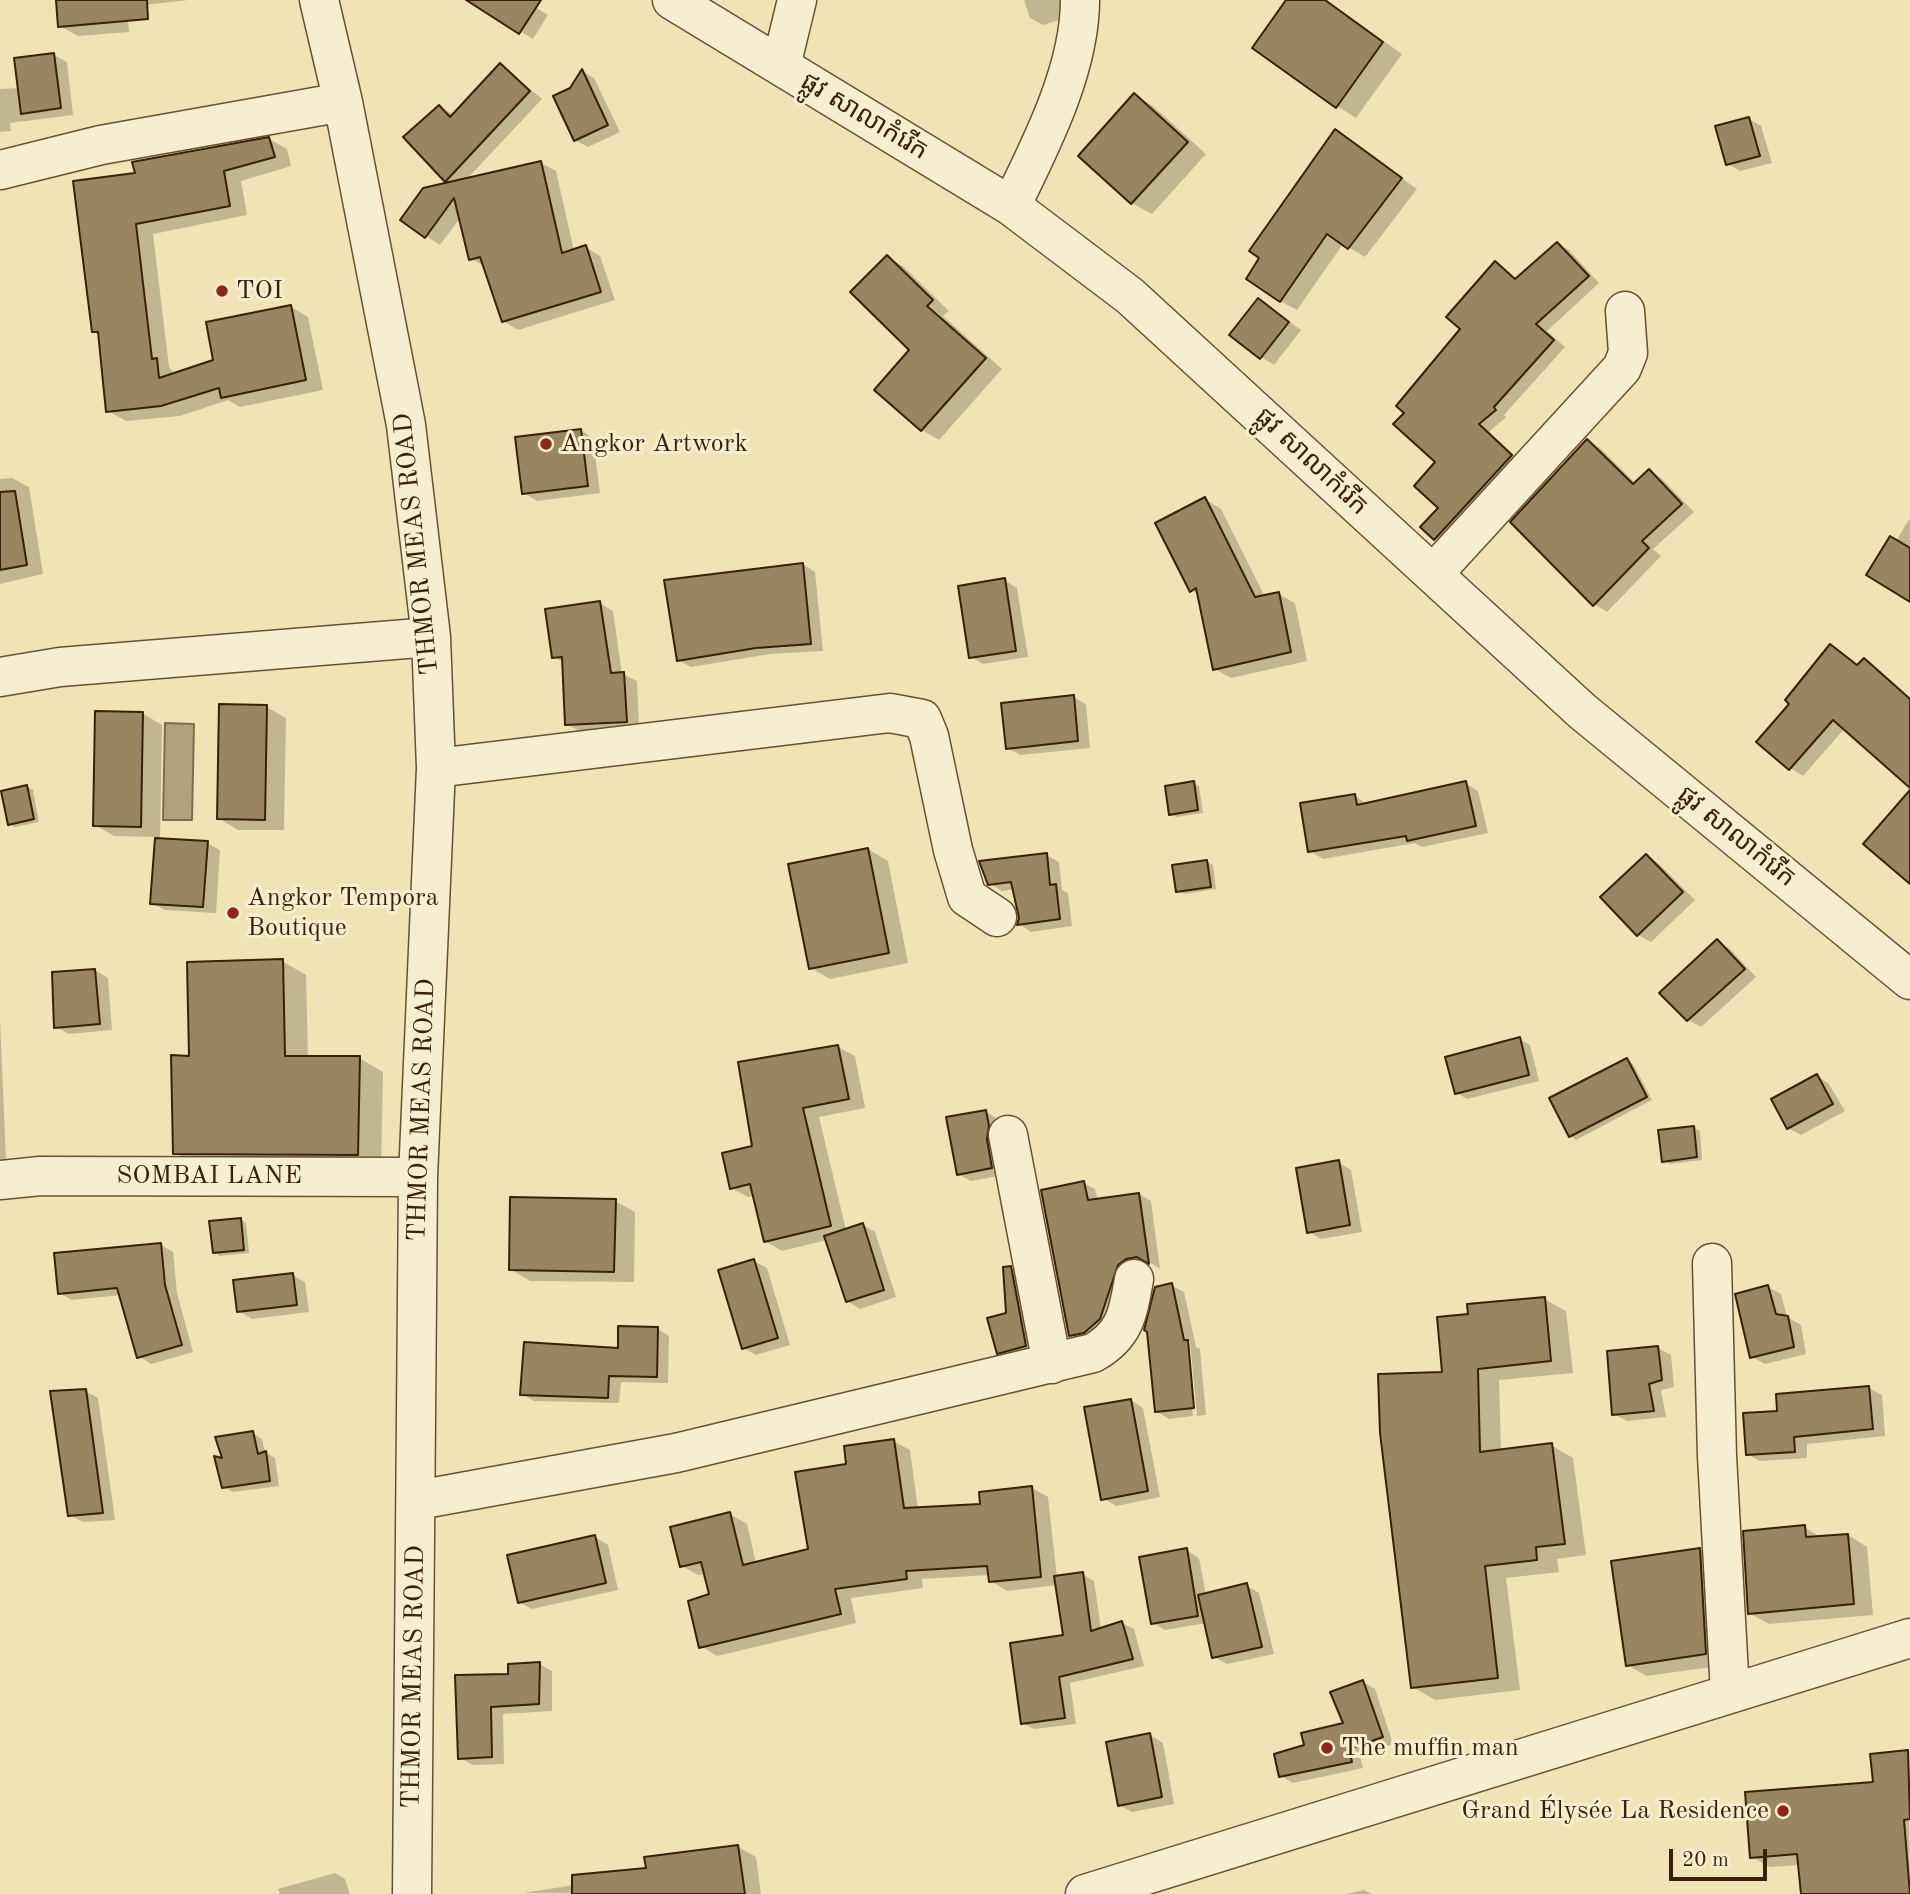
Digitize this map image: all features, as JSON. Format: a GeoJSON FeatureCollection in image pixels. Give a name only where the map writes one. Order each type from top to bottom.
{"type":"FeatureCollection","features":[{"type":"Feature","properties":{"kind":"street","name":"THMOR MEAS ROAD"},"geometry":{"type":"LineString","coordinates":[[319,0],[343,102],[406,425],[431,637],[436,768],[389,1176],[418,1500],[412,1634],[412,1894]]}},
{"type":"Feature","properties":{"kind":"street","name":"ផ្លូវ សាលាកំរើក"},"geometry":{"type":"LineString","coordinates":[[672,0],[1011,206],[1130,296],[1582,711],[1910,979]]}},
{"type":"Feature","properties":{"kind":"street"},"geometry":{"type":"LineString","coordinates":[[781,66],[797,0]]}},
{"type":"Feature","properties":{"kind":"street"},"geometry":{"type":"LineString","coordinates":[[1011,206],[1046,135],[1073,51],[1080,0]]}},
{"type":"Feature","properties":{"kind":"street"},"geometry":{"type":"LineString","coordinates":[[0,170],[101,145],[343,102]]}},
{"type":"Feature","properties":{"kind":"street"},"geometry":{"type":"LineString","coordinates":[[1433,574],[1622,368],[1628,353],[1625,311]]}},
{"type":"Feature","properties":{"kind":"street"},"geometry":{"type":"LineString","coordinates":[[0,677],[60,667],[431,637]]}},
{"type":"Feature","properties":{"kind":"street"},"geometry":{"type":"LineString","coordinates":[[436,768],[890,713],[910,714],[922,719],[929,736],[942,785],[953,850],[967,897],[997,917]]}},
{"type":"Feature","properties":{"kind":"street"},"geometry":{"type":"LineString","coordinates":[[1008,1135],[1052,1364]]}},
{"type":"Feature","properties":{"kind":"street","name":"SOMBAI LANE"},"geometry":{"type":"LineString","coordinates":[[0,1180],[40,1176],[389,1176]]}},
{"type":"Feature","properties":{"kind":"street"},"geometry":{"type":"LineString","coordinates":[[1712,1263],[1717,1443],[1730,1693]]}},
{"type":"Feature","properties":{"kind":"street"},"geometry":{"type":"LineString","coordinates":[[418,1500],[676,1453],[1093,1353],[1120,1332],[1130,1304],[1134,1279]]}},
{"type":"Feature","properties":{"kind":"street"},"geometry":{"type":"LineString","coordinates":[[1085,1894],[1910,1638]]}},
{"type":"Feature","properties":{"kind":"shaded area"},"geometry":{"type":"Polygon","coordinates":[[[165,723],[194,724],[192,820],[163,820],[165,723]]]}},
{"type":"Feature","properties":{"kind":"building"},"geometry":{"type":"Polygon","coordinates":[[[56,0],[147,0],[148,19],[58,27],[56,0]]]}},
{"type":"Feature","properties":{"kind":"building"},"geometry":{"type":"Polygon","coordinates":[[[466,0],[541,0],[519,34],[466,0]]]}},
{"type":"Feature","properties":{"kind":"building"},"geometry":{"type":"Polygon","coordinates":[[[1286,0],[1325,0],[1383,42],[1336,108],[1252,48],[1286,0]]]}},
{"type":"Feature","properties":{"kind":"building"},"geometry":{"type":"Polygon","coordinates":[[[54,53],[61,108],[21,114],[14,58],[54,53]]]}},
{"type":"Feature","properties":{"kind":"building"},"geometry":{"type":"Polygon","coordinates":[[[500,63],[530,91],[445,182],[403,137],[439,105],[450,117],[500,63]]]}},
{"type":"Feature","properties":{"kind":"building"},"geometry":{"type":"Polygon","coordinates":[[[582,69],[608,125],[574,141],[553,96],[570,88],[582,69]]]}},
{"type":"Feature","properties":{"kind":"building"},"geometry":{"type":"Polygon","coordinates":[[[1134,93],[1188,142],[1131,204],[1078,156],[1134,93]]]}},
{"type":"Feature","properties":{"kind":"building"},"geometry":{"type":"Polygon","coordinates":[[[1749,117],[1760,156],[1726,165],[1715,126],[1749,117]]]}},
{"type":"Feature","properties":{"kind":"building"},"geometry":{"type":"Polygon","coordinates":[[[1335,129],[1402,178],[1348,249],[1327,234],[1280,302],[1246,279],[1259,258],[1249,251],[1335,129]]]}},
{"type":"Feature","properties":{"kind":"building"},"geometry":{"type":"Polygon","coordinates":[[[269,137],[275,157],[224,171],[230,206],[136,224],[152,359],[157,358],[159,378],[213,360],[206,322],[291,305],[306,380],[221,398],[219,388],[161,406],[106,412],[98,332],[92,332],[73,181],[135,173],[132,162],[269,137]]]}},
{"type":"Feature","properties":{"kind":"building"},"geometry":{"type":"Polygon","coordinates":[[[541,161],[562,253],[586,245],[601,292],[502,322],[480,257],[469,260],[454,198],[425,238],[400,220],[423,188],[541,161]]]}},
{"type":"Feature","properties":{"kind":"building"},"geometry":{"type":"Polygon","coordinates":[[[1557,242],[1589,276],[1536,324],[1554,340],[1494,407],[1496,410],[1479,424],[1512,455],[1434,540],[1420,527],[1438,508],[1414,486],[1435,462],[1393,424],[1404,413],[1396,406],[1460,329],[1446,317],[1495,261],[1515,279],[1557,242]]]}},
{"type":"Feature","properties":{"kind":"building"},"geometry":{"type":"Polygon","coordinates":[[[887,255],[933,300],[927,306],[986,358],[921,431],[874,390],[909,350],[850,292],[887,255]]]}},
{"type":"Feature","properties":{"kind":"building"},"geometry":{"type":"Polygon","coordinates":[[[1258,298],[1289,322],[1260,359],[1229,335],[1258,298]]]}},
{"type":"Feature","properties":{"kind":"building"},"geometry":{"type":"Polygon","coordinates":[[[581,429],[588,486],[522,494],[515,437],[581,429]]]}},
{"type":"Feature","properties":{"kind":"building"},"geometry":{"type":"Polygon","coordinates":[[[1587,439],[1633,484],[1649,469],[1682,504],[1642,541],[1649,548],[1593,606],[1510,522],[1587,439]]]}},
{"type":"Feature","properties":{"kind":"building"},"geometry":{"type":"Polygon","coordinates":[[[15,491],[27,565],[0,570],[0,492],[15,491]]]}},
{"type":"Feature","properties":{"kind":"building"},"geometry":{"type":"Polygon","coordinates":[[[1205,497],[1255,597],[1279,592],[1291,652],[1213,670],[1196,588],[1190,592],[1155,523],[1205,497]]]}},
{"type":"Feature","properties":{"kind":"building"},"geometry":{"type":"Polygon","coordinates":[[[1890,536],[1910,548],[1910,602],[1866,575],[1890,536]]]}},
{"type":"Feature","properties":{"kind":"building"},"geometry":{"type":"Polygon","coordinates":[[[803,563],[811,644],[756,648],[677,661],[664,580],[803,563]]]}},
{"type":"Feature","properties":{"kind":"building"},"geometry":{"type":"Polygon","coordinates":[[[1005,578],[1016,651],[969,658],[958,586],[1005,578]]]}},
{"type":"Feature","properties":{"kind":"building"},"geometry":{"type":"Polygon","coordinates":[[[600,601],[611,673],[624,672],[627,722],[565,725],[562,657],[552,658],[545,609],[600,601]]]}},
{"type":"Feature","properties":{"kind":"building"},"geometry":{"type":"Polygon","coordinates":[[[1830,644],[1857,665],[1864,658],[1910,699],[1910,788],[1833,720],[1789,770],[1756,742],[1789,704],[1785,700],[1830,644]]]}},
{"type":"Feature","properties":{"kind":"building"},"geometry":{"type":"Polygon","coordinates":[[[1074,695],[1078,741],[1006,749],[1001,703],[1074,695]]]}},
{"type":"Feature","properties":{"kind":"building"},"geometry":{"type":"Polygon","coordinates":[[[219,704],[267,705],[265,820],[217,819],[219,704]]]}},
{"type":"Feature","properties":{"kind":"building"},"geometry":{"type":"Polygon","coordinates":[[[95,711],[143,712],[141,827],[93,826],[95,711]]]}},
{"type":"Feature","properties":{"kind":"building"},"geometry":{"type":"Polygon","coordinates":[[[1194,781],[1198,810],[1169,815],[1165,786],[1194,781]]]}},
{"type":"Feature","properties":{"kind":"building"},"geometry":{"type":"Polygon","coordinates":[[[1466,781],[1476,826],[1407,841],[1406,836],[1308,852],[1300,803],[1355,794],[1357,805],[1466,781]]]}},
{"type":"Feature","properties":{"kind":"building"},"geometry":{"type":"Polygon","coordinates":[[[27,785],[34,819],[8,825],[1,791],[27,785]]]}},
{"type":"Feature","properties":{"kind":"building"},"geometry":{"type":"Polygon","coordinates":[[[1910,790],[1910,884],[1863,844],[1910,790]]]}},
{"type":"Feature","properties":{"kind":"building"},"geometry":{"type":"Polygon","coordinates":[[[155,838],[208,841],[203,907],[150,904],[155,838]]]}},
{"type":"Feature","properties":{"kind":"building"},"geometry":{"type":"Polygon","coordinates":[[[868,848],[889,953],[809,969],[788,864],[868,848]]]}},
{"type":"Feature","properties":{"kind":"building"},"geometry":{"type":"Polygon","coordinates":[[[1047,853],[1050,885],[1056,884],[1060,919],[1017,925],[1019,918],[1011,882],[988,885],[979,861],[1047,853]]]}},
{"type":"Feature","properties":{"kind":"building"},"geometry":{"type":"Polygon","coordinates":[[[1646,854],[1683,892],[1637,936],[1600,897],[1646,854]]]}},
{"type":"Feature","properties":{"kind":"building"},"geometry":{"type":"Polygon","coordinates":[[[1207,860],[1211,887],[1176,892],[1172,865],[1207,860]]]}},
{"type":"Feature","properties":{"kind":"building"},"geometry":{"type":"Polygon","coordinates":[[[1717,939],[1745,969],[1687,1021],[1659,993],[1717,939]]]}},
{"type":"Feature","properties":{"kind":"building"},"geometry":{"type":"Polygon","coordinates":[[[283,959],[285,1056],[360,1056],[358,1155],[173,1154],[171,1055],[189,1056],[187,962],[283,959]]]}},
{"type":"Feature","properties":{"kind":"building"},"geometry":{"type":"Polygon","coordinates":[[[95,969],[100,1024],[54,1028],[52,972],[95,969]]]}},
{"type":"Feature","properties":{"kind":"building"},"geometry":{"type":"Polygon","coordinates":[[[1520,1037],[1529,1075],[1455,1094],[1445,1057],[1520,1037]]]}},
{"type":"Feature","properties":{"kind":"building"},"geometry":{"type":"Polygon","coordinates":[[[838,1045],[849,1099],[803,1108],[831,1226],[764,1242],[750,1184],[730,1189],[722,1153],[752,1146],[738,1062],[838,1045]]]}},
{"type":"Feature","properties":{"kind":"building"},"geometry":{"type":"Polygon","coordinates":[[[1627,1058],[1647,1097],[1569,1137],[1549,1098],[1627,1058]]]}},
{"type":"Feature","properties":{"kind":"building"},"geometry":{"type":"Polygon","coordinates":[[[1817,1074],[1833,1104],[1787,1129],[1771,1099],[1817,1074]]]}},
{"type":"Feature","properties":{"kind":"building"},"geometry":{"type":"Polygon","coordinates":[[[986,1110],[992,1168],[957,1175],[946,1117],[986,1110]]]}},
{"type":"Feature","properties":{"kind":"building"},"geometry":{"type":"Polygon","coordinates":[[[1694,1126],[1697,1157],[1662,1162],[1658,1130],[1694,1126]]]}},
{"type":"Feature","properties":{"kind":"building"},"geometry":{"type":"Polygon","coordinates":[[[1339,1160],[1350,1225],[1307,1233],[1296,1168],[1339,1160]]]}},
{"type":"Feature","properties":{"kind":"building"},"geometry":{"type":"Polygon","coordinates":[[[1084,1181],[1088,1200],[1139,1193],[1149,1264],[1137,1257],[1126,1259],[1118,1265],[1100,1319],[1084,1333],[1069,1336],[1041,1190],[1084,1181]]]}},
{"type":"Feature","properties":{"kind":"building"},"geometry":{"type":"Polygon","coordinates":[[[510,1197],[616,1199],[614,1272],[509,1270],[510,1197]]]}},
{"type":"Feature","properties":{"kind":"building"},"geometry":{"type":"Polygon","coordinates":[[[241,1218],[244,1250],[213,1253],[209,1221],[241,1218]]]}},
{"type":"Feature","properties":{"kind":"building"},"geometry":{"type":"Polygon","coordinates":[[[863,1223],[884,1290],[846,1302],[824,1236],[863,1223]]]}},
{"type":"Feature","properties":{"kind":"building"},"geometry":{"type":"Polygon","coordinates":[[[161,1243],[165,1285],[182,1345],[137,1358],[117,1288],[58,1294],[54,1253],[161,1243]]]}},
{"type":"Feature","properties":{"kind":"building"},"geometry":{"type":"Polygon","coordinates":[[[754,1259],[778,1338],[742,1349],[718,1270],[754,1259]]]}},
{"type":"Feature","properties":{"kind":"building"},"geometry":{"type":"Polygon","coordinates":[[[1011,1266],[1026,1346],[997,1354],[987,1318],[1006,1313],[1003,1267],[1011,1266]]]}},
{"type":"Feature","properties":{"kind":"building"},"geometry":{"type":"Polygon","coordinates":[[[293,1273],[297,1305],[237,1312],[233,1280],[293,1273]]]}},
{"type":"Feature","properties":{"kind":"building"},"geometry":{"type":"Polygon","coordinates":[[[1172,1283],[1184,1340],[1188,1340],[1194,1408],[1155,1412],[1147,1332],[1144,1330],[1155,1287],[1172,1283]]]}},
{"type":"Feature","properties":{"kind":"building"},"geometry":{"type":"Polygon","coordinates":[[[1768,1285],[1776,1314],[1788,1316],[1794,1347],[1750,1358],[1735,1294],[1768,1285]]]}},
{"type":"Feature","properties":{"kind":"building"},"geometry":{"type":"Polygon","coordinates":[[[1545,1297],[1551,1361],[1478,1369],[1480,1452],[1552,1443],[1565,1544],[1536,1547],[1537,1560],[1485,1566],[1498,1678],[1411,1688],[1380,1433],[1378,1374],[1442,1372],[1437,1317],[1468,1314],[1467,1304],[1545,1297]]]}},
{"type":"Feature","properties":{"kind":"building"},"geometry":{"type":"Polygon","coordinates":[[[618,1326],[658,1327],[657,1377],[609,1376],[608,1398],[520,1395],[524,1342],[618,1348],[618,1326]]]}},
{"type":"Feature","properties":{"kind":"building"},"geometry":{"type":"Polygon","coordinates":[[[1658,1346],[1662,1380],[1649,1384],[1654,1411],[1612,1415],[1607,1351],[1658,1346]]]}},
{"type":"Feature","properties":{"kind":"building"},"geometry":{"type":"Polygon","coordinates":[[[1869,1386],[1873,1429],[1794,1437],[1795,1452],[1746,1455],[1743,1413],[1777,1411],[1776,1394],[1869,1386]]]}},
{"type":"Feature","properties":{"kind":"building"},"geometry":{"type":"Polygon","coordinates":[[[86,1389],[103,1513],[68,1516],[50,1391],[86,1389]]]}},
{"type":"Feature","properties":{"kind":"building"},"geometry":{"type":"Polygon","coordinates":[[[1131,1399],[1148,1491],[1101,1500],[1084,1407],[1131,1399]]]}},
{"type":"Feature","properties":{"kind":"building"},"geometry":{"type":"Polygon","coordinates":[[[253,1431],[258,1454],[266,1451],[270,1481],[222,1488],[214,1456],[222,1458],[215,1437],[253,1431]]]}},
{"type":"Feature","properties":{"kind":"building"},"geometry":{"type":"Polygon","coordinates":[[[894,1439],[904,1508],[980,1504],[979,1492],[1032,1486],[1041,1577],[989,1582],[987,1566],[906,1571],[907,1579],[835,1589],[841,1614],[699,1648],[688,1601],[709,1594],[701,1562],[680,1567],[670,1527],[730,1512],[743,1565],[808,1549],[795,1472],[846,1464],[844,1446],[894,1439]]]}},
{"type":"Feature","properties":{"kind":"building"},"geometry":{"type":"Polygon","coordinates":[[[1805,1525],[1806,1537],[1848,1534],[1854,1604],[1748,1614],[1743,1531],[1805,1525]]]}},
{"type":"Feature","properties":{"kind":"building"},"geometry":{"type":"Polygon","coordinates":[[[595,1535],[606,1583],[518,1603],[507,1555],[595,1535]]]}},
{"type":"Feature","properties":{"kind":"building"},"geometry":{"type":"Polygon","coordinates":[[[1187,1548],[1198,1616],[1151,1624],[1139,1557],[1187,1548]]]}},
{"type":"Feature","properties":{"kind":"building"},"geometry":{"type":"Polygon","coordinates":[[[1700,1548],[1706,1654],[1626,1666],[1611,1561],[1700,1548]]]}},
{"type":"Feature","properties":{"kind":"building"},"geometry":{"type":"Polygon","coordinates":[[[1083,1572],[1091,1631],[1122,1621],[1133,1659],[1059,1677],[1065,1718],[1021,1724],[1010,1643],[1063,1635],[1054,1576],[1083,1572]]]}},
{"type":"Feature","properties":{"kind":"building"},"geometry":{"type":"Polygon","coordinates":[[[1247,1583],[1262,1647],[1212,1658],[1198,1595],[1247,1583]]]}},
{"type":"Feature","properties":{"kind":"building"},"geometry":{"type":"Polygon","coordinates":[[[540,1662],[539,1704],[491,1707],[492,1757],[458,1759],[455,1675],[508,1674],[508,1664],[540,1662]]]}},
{"type":"Feature","properties":{"kind":"building"},"geometry":{"type":"Polygon","coordinates":[[[1363,1680],[1383,1737],[1349,1749],[1352,1762],[1279,1777],[1274,1754],[1304,1745],[1301,1733],[1343,1723],[1330,1692],[1363,1680]]]}},
{"type":"Feature","properties":{"kind":"building"},"geometry":{"type":"Polygon","coordinates":[[[1150,1733],[1162,1797],[1118,1806],[1106,1742],[1150,1733]]]}},
{"type":"Feature","properties":{"kind":"building"},"geometry":{"type":"Polygon","coordinates":[[[1908,1750],[1910,1819],[1904,1820],[1910,1894],[1801,1894],[1797,1854],[1750,1858],[1745,1792],[1873,1782],[1870,1754],[1908,1750]]]}},
{"type":"Feature","properties":{"kind":"building"},"geometry":{"type":"Polygon","coordinates":[[[738,1845],[745,1894],[572,1894],[572,1875],[646,1868],[644,1857],[738,1845]]]}},
{"type":"Feature","properties":{"kind":"place","name":"TOI"},"geometry":{"type":"Point","coordinates":[222,291]}},
{"type":"Feature","properties":{"kind":"place","name":"Angkor Artwork"},"geometry":{"type":"Point","coordinates":[546,444]}},
{"type":"Feature","properties":{"kind":"place","name":"Angkor Tempora Boutique"},"geometry":{"type":"Point","coordinates":[233,913]}},
{"type":"Feature","properties":{"kind":"place","name":"The muffin man"},"geometry":{"type":"Point","coordinates":[1327,1748]}},
{"type":"Feature","properties":{"kind":"place","name":"Grand Élysée La Residence"},"geometry":{"type":"Point","coordinates":[1783,1811]}}]}
